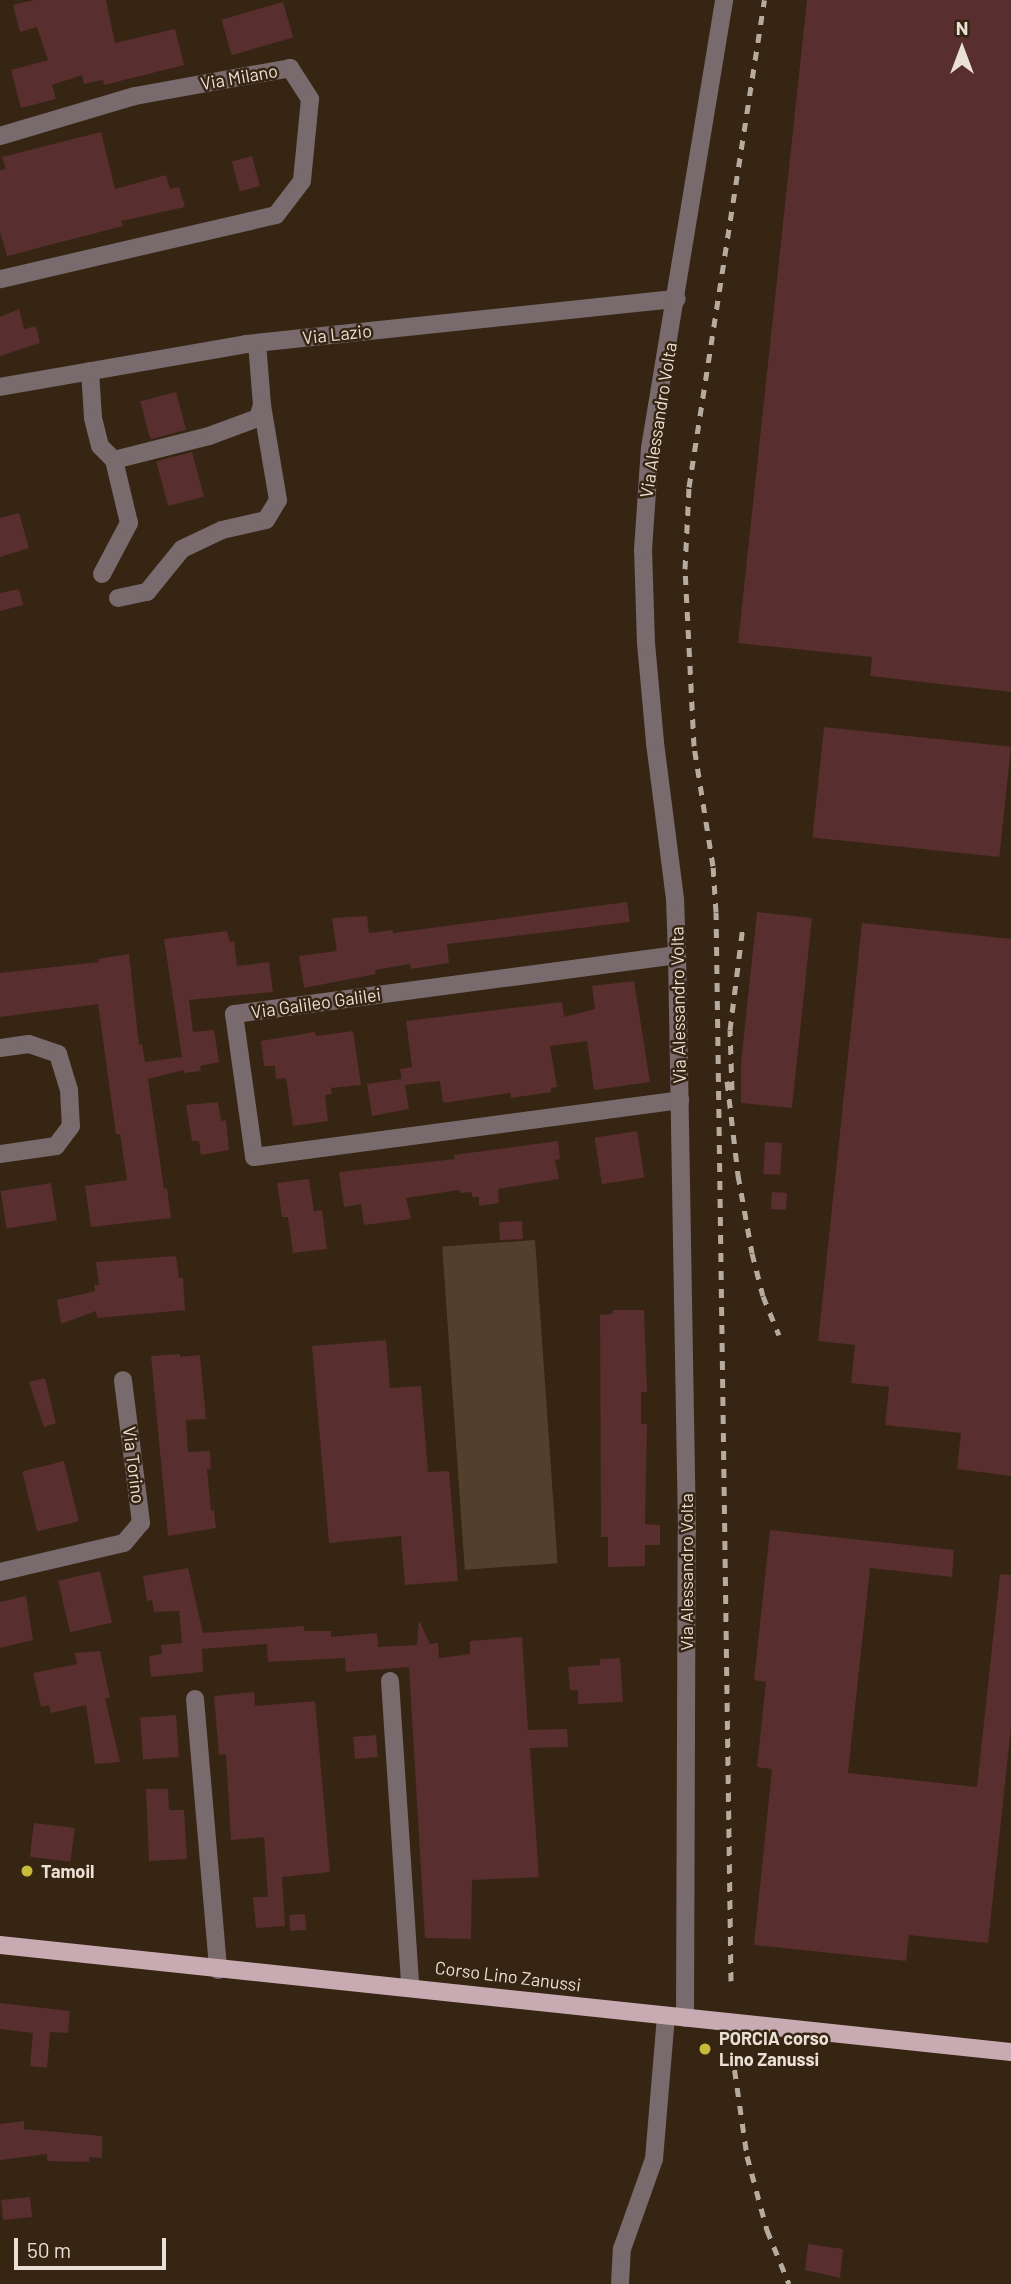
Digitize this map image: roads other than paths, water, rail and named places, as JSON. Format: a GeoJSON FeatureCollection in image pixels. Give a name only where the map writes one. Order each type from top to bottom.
{"type":"FeatureCollection","features":[{"type":"Feature","properties":{"kind":"main road","name":"Corso Lino Zanussi"},"geometry":{"type":"LineString","coordinates":[[0,1945],[218,1970],[410,1986],[1011,2052]]}},
{"type":"Feature","properties":{"kind":"street","name":"Via Alessandro Volta"},"geometry":{"type":"LineString","coordinates":[[685,2018],[687,1531],[677,955],[675,899],[646,645],[643,550],[650,448],[677,299],[724,0]]}},
{"type":"Feature","properties":{"kind":"street","name":"Via Milano"},"geometry":{"type":"LineString","coordinates":[[0,136],[135,96],[290,68],[310,99],[302,181],[276,215],[0,279]]}},
{"type":"Feature","properties":{"kind":"street","name":"Via Lazio"},"geometry":{"type":"LineString","coordinates":[[0,387],[257,343],[677,299]]}},
{"type":"Feature","properties":{"kind":"street"},"geometry":{"type":"LineString","coordinates":[[118,598],[147,592],[182,549],[222,530],[266,520],[278,500],[262,405],[257,343]]}},
{"type":"Feature","properties":{"kind":"street"},"geometry":{"type":"LineString","coordinates":[[90,371],[93,418],[100,446],[114,460],[129,523],[102,575]]}},
{"type":"Feature","properties":{"kind":"street"},"geometry":{"type":"LineString","coordinates":[[114,460],[209,436],[258,418],[262,405]]}},
{"type":"Feature","properties":{"kind":"street","name":"Via Galileo Galilei"},"geometry":{"type":"LineString","coordinates":[[677,955],[234,1014],[254,1157],[680,1100]]}},
{"type":"Feature","properties":{"kind":"street"},"geometry":{"type":"LineString","coordinates":[[0,1048],[29,1044],[58,1054],[69,1090],[71,1126],[56,1146],[0,1154]]}},
{"type":"Feature","properties":{"kind":"street","name":"Via Torino"},"geometry":{"type":"LineString","coordinates":[[0,1572],[124,1543],[141,1523],[123,1380]]}},
{"type":"Feature","properties":{"kind":"street"},"geometry":{"type":"LineString","coordinates":[[390,1681],[410,1986]]}},
{"type":"Feature","properties":{"kind":"street"},"geometry":{"type":"LineString","coordinates":[[195,1699],[218,1970]]}},
{"type":"Feature","properties":{"kind":"street"},"geometry":{"type":"LineString","coordinates":[[620,2284],[622,2249],[654,2159],[666,2016]]}},
{"type":"Feature","properties":{"kind":"railway"},"geometry":{"type":"LineString","coordinates":[[731,1981],[716,912],[713,866],[694,746],[685,569],[689,487],[764,0]]}},
{"type":"Feature","properties":{"kind":"railway"},"geometry":{"type":"LineString","coordinates":[[732,1090],[730,1030],[743,926]]}},
{"type":"Feature","properties":{"kind":"railway"},"geometry":{"type":"LineString","coordinates":[[727,1081],[738,1175],[752,1253],[763,1296],[779,1335]]}},
{"type":"Feature","properties":{"kind":"railway"},"geometry":{"type":"LineString","coordinates":[[732,2052],[747,2156],[767,2230],[789,2284]]}},
{"type":"Feature","properties":{"kind":"place","name":"Tamoil"},"geometry":{"type":"Point","coordinates":[27,1871]}},
{"type":"Feature","properties":{"kind":"place","name":"PORCIA corso Lino Zanussi"},"geometry":{"type":"Point","coordinates":[705,2049]}}]}
